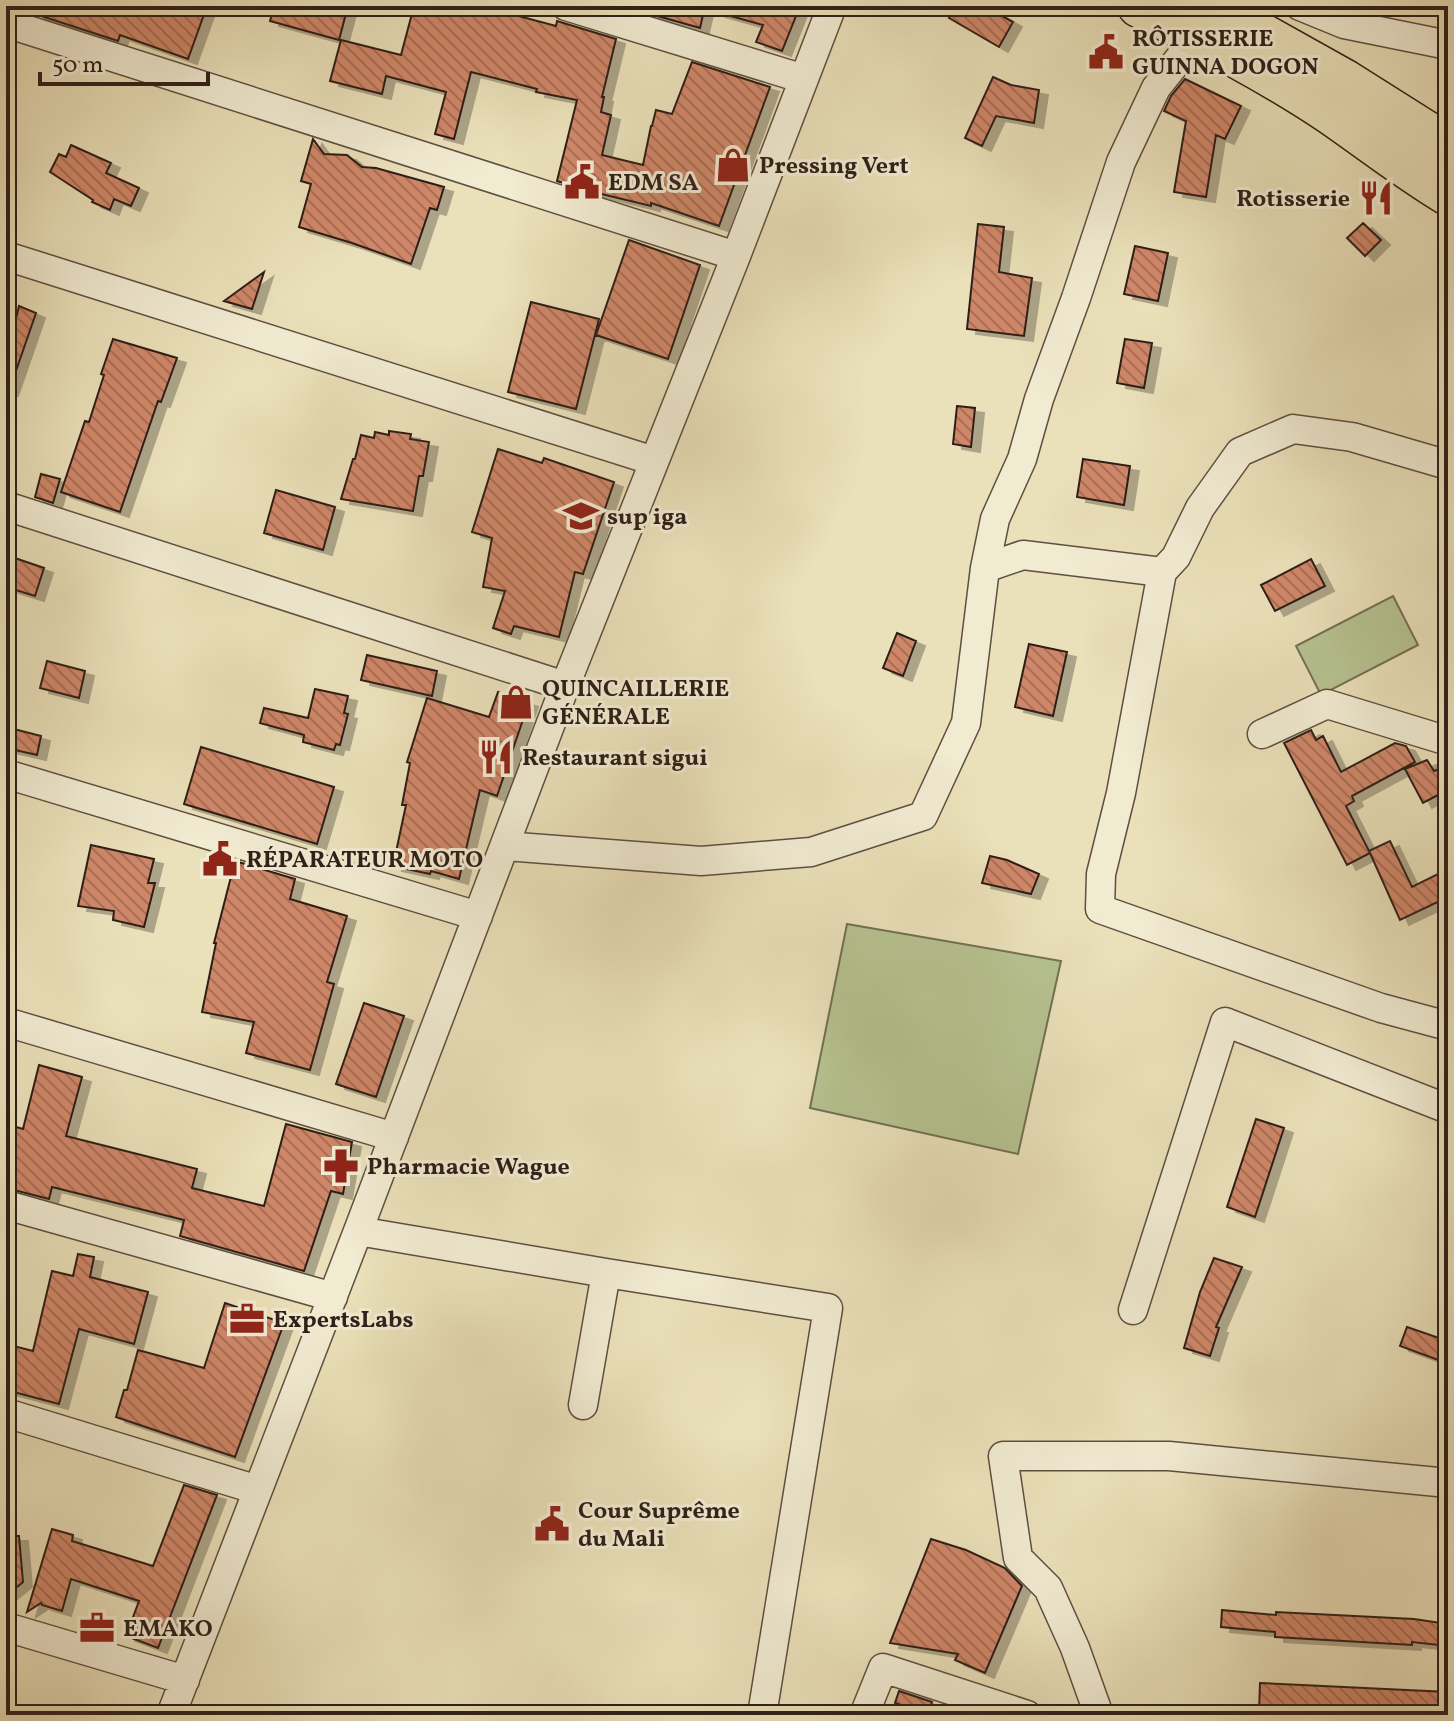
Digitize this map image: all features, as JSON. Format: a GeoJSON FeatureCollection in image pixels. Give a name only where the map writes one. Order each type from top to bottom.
{"type":"FeatureCollection","features":[{"type":"Feature","properties":{"kind":"highway"},"geometry":{"type":"LineString","coordinates":[[1139,6],[1204,20],[1261,20],[1345,81],[1448,146]]}},
{"type":"Feature","properties":{"kind":"highway"},"geometry":{"type":"LineString","coordinates":[[1204,20],[1329,113],[1448,194]]}},
{"type":"Feature","properties":{"kind":"street"},"geometry":{"type":"LineString","coordinates":[[566,6],[804,79]]}},
{"type":"Feature","properties":{"kind":"street"},"geometry":{"type":"LineString","coordinates":[[171,1715],[565,686],[832,6]]}},
{"type":"Feature","properties":{"kind":"street"},"geometry":{"type":"LineString","coordinates":[[1300,6],[1344,24],[1448,45]]}},
{"type":"Feature","properties":{"kind":"street"},"geometry":{"type":"LineString","coordinates":[[505,846],[701,861],[811,852],[923,816],[966,723],[985,568],[995,519],[1022,459],[1039,399],[1121,162],[1156,88],[1204,20]]}},
{"type":"Feature","properties":{"kind":"street"},"geometry":{"type":"LineString","coordinates":[[6,23],[736,256]]}},
{"type":"Feature","properties":{"kind":"street"},"geometry":{"type":"LineString","coordinates":[[6,256],[654,461]]}},
{"type":"Feature","properties":{"kind":"street"},"geometry":{"type":"LineString","coordinates":[[1448,465],[1352,437],[1293,429],[1240,452],[1200,508],[1176,557],[1162,572],[1124,779],[1101,874],[1100,909],[1381,1008],[1448,1026]]}},
{"type":"Feature","properties":{"kind":"street"},"geometry":{"type":"LineString","coordinates":[[6,506],[565,686]]}},
{"type":"Feature","properties":{"kind":"street"},"geometry":{"type":"LineString","coordinates":[[985,568],[1023,555],[1162,572]]}},
{"type":"Feature","properties":{"kind":"street"},"geometry":{"type":"LineString","coordinates":[[1262,734],[1327,704],[1448,741]]}},
{"type":"Feature","properties":{"kind":"street"},"geometry":{"type":"LineString","coordinates":[[6,774],[478,916]]}},
{"type":"Feature","properties":{"kind":"street"},"geometry":{"type":"LineString","coordinates":[[6,1022],[394,1137]]}},
{"type":"Feature","properties":{"kind":"street"},"geometry":{"type":"LineString","coordinates":[[1133,1310],[1225,1022],[1448,1109]]}},
{"type":"Feature","properties":{"kind":"street"},"geometry":{"type":"LineString","coordinates":[[6,1205],[333,1297]]}},
{"type":"Feature","properties":{"kind":"street"},"geometry":{"type":"LineString","coordinates":[[358,1231],[828,1308],[762,1715]]}},
{"type":"Feature","properties":{"kind":"street"},"geometry":{"type":"LineString","coordinates":[[583,1405],[606,1273]]}},
{"type":"Feature","properties":{"kind":"street"},"geometry":{"type":"LineString","coordinates":[[6,1413],[258,1490]]}},
{"type":"Feature","properties":{"kind":"street"},"geometry":{"type":"LineString","coordinates":[[1099,1715],[1075,1648],[1048,1588],[1018,1558],[1003,1456],[1169,1456],[1448,1483]]}},
{"type":"Feature","properties":{"kind":"street"},"geometry":{"type":"LineString","coordinates":[[6,1627],[185,1680]]}},
{"type":"Feature","properties":{"kind":"street"},"geometry":{"type":"LineString","coordinates":[[864,1715],[883,1668],[1027,1715]]}},
{"type":"Feature","properties":{"kind":"green space"},"geometry":{"type":"Polygon","coordinates":[[[1393,596],[1418,645],[1321,695],[1296,646],[1393,596]]]}},
{"type":"Feature","properties":{"kind":"green space"},"geometry":{"type":"Polygon","coordinates":[[[847,924],[1061,961],[1018,1154],[810,1108],[847,924]]]}},
{"type":"Feature","properties":{"kind":"building"},"geometry":{"type":"Polygon","coordinates":[[[37,6],[112,6],[134,13],[136,6],[207,6],[188,59],[120,35],[118,41],[35,14],[37,6]]]}},
{"type":"Feature","properties":{"kind":"building"},"geometry":{"type":"Polygon","coordinates":[[[274,6],[348,6],[339,40],[270,21],[274,6]]]}},
{"type":"Feature","properties":{"kind":"building"},"geometry":{"type":"Polygon","coordinates":[[[414,6],[481,6],[556,26],[557,21],[616,39],[602,97],[601,112],[611,115],[602,155],[643,165],[656,110],[672,114],[692,62],[770,87],[719,226],[651,203],[651,206],[557,181],[577,100],[536,92],[537,89],[471,72],[454,139],[435,134],[446,92],[386,76],[382,94],[330,81],[341,40],[401,55],[414,6]]]}},
{"type":"Feature","properties":{"kind":"building"},"geometry":{"type":"Polygon","coordinates":[[[636,6],[705,6],[700,28],[636,10],[636,6]]]}},
{"type":"Feature","properties":{"kind":"building"},"geometry":{"type":"Polygon","coordinates":[[[716,6],[800,6],[782,51],[756,42],[763,25],[716,12],[716,6]]]}},
{"type":"Feature","properties":{"kind":"building"},"geometry":{"type":"Polygon","coordinates":[[[956,6],[984,6],[1013,22],[999,47],[949,18],[956,6]]]}},
{"type":"Feature","properties":{"kind":"building"},"geometry":{"type":"Polygon","coordinates":[[[993,77],[1011,85],[1039,90],[1034,123],[996,116],[982,146],[965,138],[993,77]]]}},
{"type":"Feature","properties":{"kind":"building"},"geometry":{"type":"Polygon","coordinates":[[[1185,79],[1241,106],[1225,139],[1216,135],[1206,197],[1174,192],[1186,121],[1164,111],[1185,79]]]}},
{"type":"Feature","properties":{"kind":"building"},"geometry":{"type":"Polygon","coordinates":[[[313,139],[324,154],[347,155],[362,167],[444,187],[437,210],[430,208],[411,264],[299,227],[311,184],[301,181],[313,139]]]}},
{"type":"Feature","properties":{"kind":"building"},"geometry":{"type":"Polygon","coordinates":[[[71,145],[111,163],[106,173],[139,188],[131,206],[114,199],[110,210],[92,202],[50,172],[59,154],[66,157],[71,145]]]}},
{"type":"Feature","properties":{"kind":"building"},"geometry":{"type":"Polygon","coordinates":[[[1363,223],[1381,240],[1365,256],[1347,238],[1363,223]]]}},
{"type":"Feature","properties":{"kind":"building"},"geometry":{"type":"Polygon","coordinates":[[[978,224],[1004,227],[999,272],[1032,278],[1024,336],[967,329],[978,224]]]}},
{"type":"Feature","properties":{"kind":"building"},"geometry":{"type":"Polygon","coordinates":[[[629,240],[700,265],[668,359],[596,335],[629,240]]]}},
{"type":"Feature","properties":{"kind":"building"},"geometry":{"type":"Polygon","coordinates":[[[1135,246],[1168,253],[1158,301],[1124,294],[1135,246]]]}},
{"type":"Feature","properties":{"kind":"building"},"geometry":{"type":"Polygon","coordinates":[[[264,272],[252,309],[224,301],[264,272]]]}},
{"type":"Feature","properties":{"kind":"building"},"geometry":{"type":"Polygon","coordinates":[[[531,302],[599,319],[576,409],[508,392],[531,302]]]}},
{"type":"Feature","properties":{"kind":"building"},"geometry":{"type":"Polygon","coordinates":[[[19,306],[36,313],[9,391],[6,391],[6,312],[17,315],[19,306]]]}},
{"type":"Feature","properties":{"kind":"building"},"geometry":{"type":"Polygon","coordinates":[[[113,339],[177,358],[161,402],[158,401],[120,512],[61,492],[85,421],[89,422],[113,339]]]}},
{"type":"Feature","properties":{"kind":"building"},"geometry":{"type":"Polygon","coordinates":[[[1125,339],[1152,343],[1144,388],[1117,383],[1125,339]]]}},
{"type":"Feature","properties":{"kind":"building"},"geometry":{"type":"Polygon","coordinates":[[[957,406],[975,408],[971,447],[953,444],[957,406]]]}},
{"type":"Feature","properties":{"kind":"building"},"geometry":{"type":"Polygon","coordinates":[[[389,431],[411,434],[410,439],[429,442],[413,511],[341,499],[361,435],[374,438],[375,432],[389,435],[389,431]]]}},
{"type":"Feature","properties":{"kind":"building"},"geometry":{"type":"Polygon","coordinates":[[[498,449],[542,463],[544,458],[614,482],[583,574],[575,572],[559,637],[514,626],[511,634],[493,628],[505,591],[483,587],[492,538],[472,532],[498,449]]]}},
{"type":"Feature","properties":{"kind":"building"},"geometry":{"type":"Polygon","coordinates":[[[1083,459],[1130,466],[1124,505],[1077,497],[1083,459]]]}},
{"type":"Feature","properties":{"kind":"building"},"geometry":{"type":"Polygon","coordinates":[[[41,474],[60,479],[53,503],[35,497],[41,474]]]}},
{"type":"Feature","properties":{"kind":"building"},"geometry":{"type":"Polygon","coordinates":[[[276,490],[335,507],[323,550],[264,533],[276,490]]]}},
{"type":"Feature","properties":{"kind":"building"},"geometry":{"type":"Polygon","coordinates":[[[6,555],[44,568],[35,596],[6,587],[6,555]]]}},
{"type":"Feature","properties":{"kind":"building"},"geometry":{"type":"Polygon","coordinates":[[[1311,559],[1325,586],[1275,611],[1261,585],[1311,559]]]}},
{"type":"Feature","properties":{"kind":"building"},"geometry":{"type":"Polygon","coordinates":[[[897,633],[916,641],[903,676],[883,668],[897,633]]]}},
{"type":"Feature","properties":{"kind":"building"},"geometry":{"type":"Polygon","coordinates":[[[1029,644],[1067,652],[1053,716],[1015,707],[1029,644]]]}},
{"type":"Feature","properties":{"kind":"building"},"geometry":{"type":"Polygon","coordinates":[[[367,655],[437,671],[432,696],[361,680],[367,655]]]}},
{"type":"Feature","properties":{"kind":"building"},"geometry":{"type":"Polygon","coordinates":[[[47,661],[85,671],[79,698],[40,688],[47,661]]]}},
{"type":"Feature","properties":{"kind":"building"},"geometry":{"type":"Polygon","coordinates":[[[315,689],[348,696],[344,713],[348,714],[340,745],[336,744],[334,750],[303,742],[304,735],[260,723],[264,708],[308,718],[315,689]]]}},
{"type":"Feature","properties":{"kind":"building"},"geometry":{"type":"Polygon","coordinates":[[[498,692],[529,702],[497,796],[480,790],[459,879],[431,871],[430,874],[393,866],[406,805],[402,805],[410,763],[407,762],[427,698],[489,717],[498,692]]]}},
{"type":"Feature","properties":{"kind":"building"},"geometry":{"type":"Polygon","coordinates":[[[6,727],[41,736],[37,755],[6,748],[6,727]]]}},
{"type":"Feature","properties":{"kind":"building"},"geometry":{"type":"Polygon","coordinates":[[[1311,730],[1316,740],[1323,736],[1341,772],[1395,743],[1406,746],[1415,762],[1352,796],[1354,801],[1346,806],[1369,851],[1390,841],[1412,887],[1448,869],[1448,897],[1400,920],[1370,853],[1347,865],[1284,743],[1311,730]]]}},
{"type":"Feature","properties":{"kind":"building"},"geometry":{"type":"Polygon","coordinates":[[[201,747],[334,787],[317,844],[184,804],[201,747]]]}},
{"type":"Feature","properties":{"kind":"building"},"geometry":{"type":"Polygon","coordinates":[[[1427,760],[1434,771],[1448,766],[1448,800],[1438,795],[1423,803],[1405,769],[1427,760]]]}},
{"type":"Feature","properties":{"kind":"building"},"geometry":{"type":"Polygon","coordinates":[[[91,845],[154,859],[148,883],[155,883],[144,927],[113,920],[114,911],[78,906],[91,845]]]}},
{"type":"Feature","properties":{"kind":"building"},"geometry":{"type":"Polygon","coordinates":[[[990,856],[1039,874],[1031,894],[982,883],[990,856]]]}},
{"type":"Feature","properties":{"kind":"building"},"geometry":{"type":"Polygon","coordinates":[[[235,861],[295,879],[290,899],[347,916],[327,982],[334,984],[310,1070],[246,1053],[254,1022],[202,1012],[214,943],[235,861]]]}},
{"type":"Feature","properties":{"kind":"building"},"geometry":{"type":"Polygon","coordinates":[[[364,1003],[404,1016],[376,1097],[336,1084],[364,1003]]]}},
{"type":"Feature","properties":{"kind":"building"},"geometry":{"type":"Polygon","coordinates":[[[39,1065],[82,1077],[66,1136],[197,1169],[192,1188],[264,1206],[286,1124],[352,1142],[343,1194],[331,1191],[304,1271],[180,1236],[184,1220],[52,1187],[49,1199],[6,1188],[6,1124],[23,1129],[39,1065]]]}},
{"type":"Feature","properties":{"kind":"building"},"geometry":{"type":"Polygon","coordinates":[[[1256,1119],[1284,1128],[1255,1217],[1227,1207],[1256,1119]]]}},
{"type":"Feature","properties":{"kind":"building"},"geometry":{"type":"Polygon","coordinates":[[[78,1254],[94,1257],[90,1277],[148,1292],[134,1344],[79,1329],[59,1404],[6,1390],[6,1344],[33,1351],[52,1271],[73,1276],[78,1254]]]}},
{"type":"Feature","properties":{"kind":"building"},"geometry":{"type":"Polygon","coordinates":[[[1214,1258],[1242,1267],[1216,1327],[1219,1328],[1210,1356],[1184,1348],[1200,1292],[1214,1258]]]}},
{"type":"Feature","properties":{"kind":"building"},"geometry":{"type":"Polygon","coordinates":[[[225,1303],[284,1323],[235,1457],[116,1417],[138,1350],[204,1368],[225,1303]]]}},
{"type":"Feature","properties":{"kind":"building"},"geometry":{"type":"Polygon","coordinates":[[[1407,1327],[1448,1341],[1441,1361],[1400,1346],[1407,1327]]]}},
{"type":"Feature","properties":{"kind":"building"},"geometry":{"type":"Polygon","coordinates":[[[184,1485],[217,1495],[158,1648],[126,1636],[139,1601],[71,1579],[62,1611],[41,1603],[27,1612],[52,1529],[73,1535],[72,1541],[153,1566],[184,1485]]]}},
{"type":"Feature","properties":{"kind":"building"},"geometry":{"type":"Polygon","coordinates":[[[6,1536],[19,1536],[23,1582],[6,1596],[6,1536]]]}},
{"type":"Feature","properties":{"kind":"building"},"geometry":{"type":"Polygon","coordinates":[[[931,1539],[966,1550],[1005,1568],[1022,1586],[985,1673],[955,1660],[958,1654],[890,1643],[931,1539]]]}},
{"type":"Feature","properties":{"kind":"building"},"geometry":{"type":"Polygon","coordinates":[[[1222,1610],[1276,1615],[1276,1612],[1414,1619],[1448,1624],[1448,1646],[1275,1637],[1275,1632],[1221,1627],[1222,1610]]]}},
{"type":"Feature","properties":{"kind":"building"},"geometry":{"type":"Polygon","coordinates":[[[1260,1683],[1448,1692],[1448,1715],[1259,1712],[1260,1683]]]}},
{"type":"Feature","properties":{"kind":"building"},"geometry":{"type":"Polygon","coordinates":[[[899,1691],[932,1702],[928,1715],[895,1703],[899,1691]]]}},
{"type":"Feature","properties":{"kind":"place","name":"RÔTISSERIE GUINNA DOGON"},"geometry":{"type":"Point","coordinates":[1106,52]}},
{"type":"Feature","properties":{"kind":"place","name":"Pressing Vert"},"geometry":{"type":"Point","coordinates":[733,165]}},
{"type":"Feature","properties":{"kind":"place","name":"EDM SA"},"geometry":{"type":"Point","coordinates":[582,182]}},
{"type":"Feature","properties":{"kind":"place","name":"Rotisserie"},"geometry":{"type":"Point","coordinates":[1376,198]}},
{"type":"Feature","properties":{"kind":"place","name":"sup iga"},"geometry":{"type":"Point","coordinates":[581,516]}},
{"type":"Feature","properties":{"kind":"place","name":"QUINCAILLERIE GÉNÉRALE"},"geometry":{"type":"Point","coordinates":[516,702]}},
{"type":"Feature","properties":{"kind":"place","name":"Restaurant sigui"},"geometry":{"type":"Point","coordinates":[496,757]}},
{"type":"Feature","properties":{"kind":"place","name":"RÉPARATEUR MOTO"},"geometry":{"type":"Point","coordinates":[220,859]}},
{"type":"Feature","properties":{"kind":"place","name":"Pharmacie Wague"},"geometry":{"type":"Point","coordinates":[341,1166]}},
{"type":"Feature","properties":{"kind":"place","name":"ExpertsLabs"},"geometry":{"type":"Point","coordinates":[247,1319]}},
{"type":"Feature","properties":{"kind":"place","name":"Cour Suprême du Mali"},"geometry":{"type":"Point","coordinates":[552,1524]}},
{"type":"Feature","properties":{"kind":"place","name":"EMAKO"},"geometry":{"type":"Point","coordinates":[97,1628]}}]}
